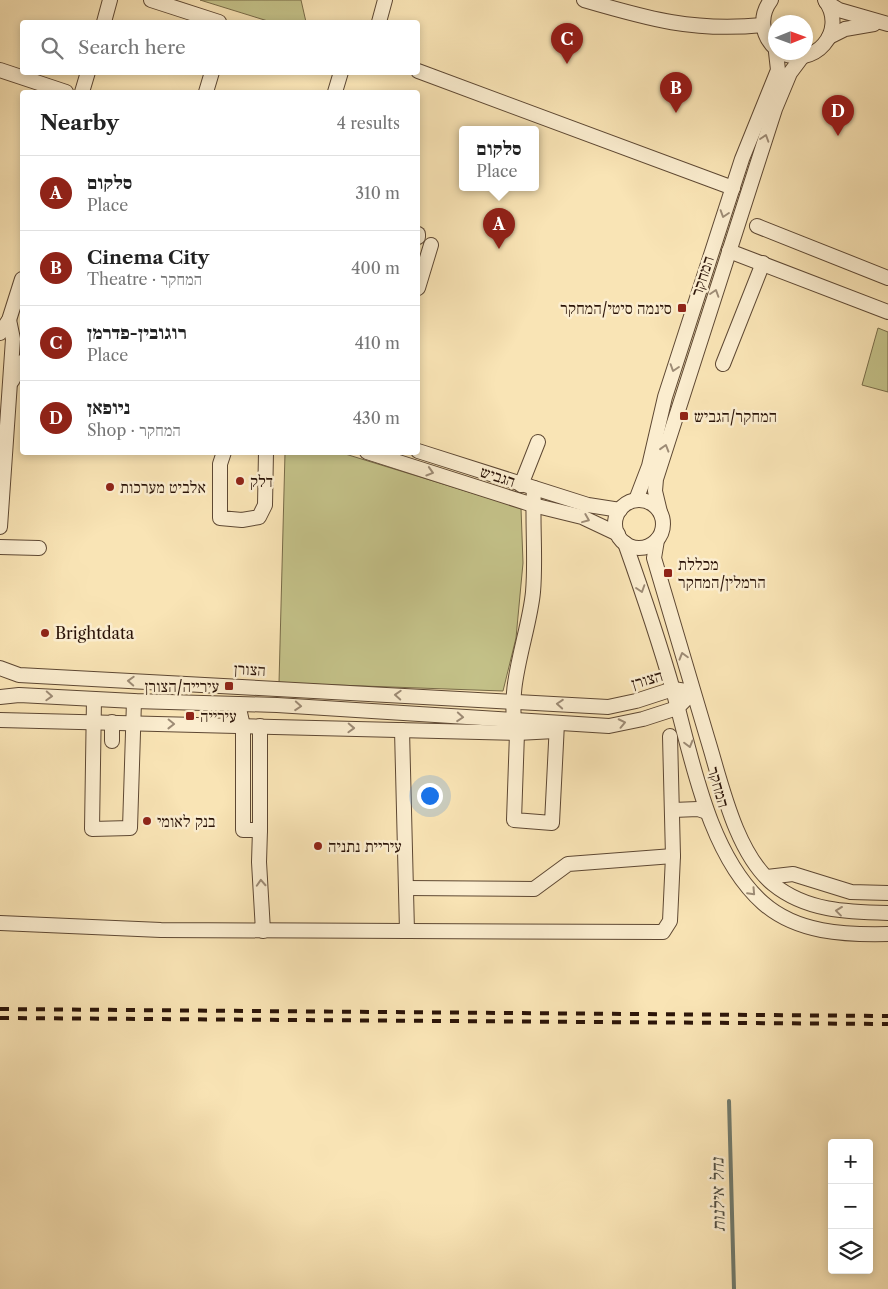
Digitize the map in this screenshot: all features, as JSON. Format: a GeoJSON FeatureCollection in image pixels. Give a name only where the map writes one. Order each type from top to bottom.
{"type":"FeatureCollection","features":[{"type":"Feature","properties":{"kind":"street"},"geometry":{"type":"LineString","coordinates":[[105,20],[110,0]]}},
{"type":"Feature","properties":{"kind":"street"},"geometry":{"type":"LineString","coordinates":[[151,0],[213,20]]}},
{"type":"Feature","properties":{"kind":"street"},"geometry":{"type":"LineString","coordinates":[[380,20],[385,0]]}},
{"type":"Feature","properties":{"kind":"street"},"geometry":{"type":"LineString","coordinates":[[584,0],[667,23],[725,29],[763,25]]}},
{"type":"Feature","properties":{"kind":"street"},"geometry":{"type":"LineString","coordinates":[[768,39],[763,25],[764,15],[771,0]]}},
{"type":"Feature","properties":{"kind":"street"},"geometry":{"type":"LineString","coordinates":[[826,1],[838,10],[886,24]]}},
{"type":"Feature","properties":{"kind":"street"},"geometry":{"type":"LineString","coordinates":[[826,1],[833,21],[829,37]]}},
{"type":"Feature","properties":{"kind":"street"},"geometry":{"type":"LineString","coordinates":[[813,54],[829,37],[845,28],[858,25],[886,24]]}},
{"type":"Feature","properties":{"kind":"street","name":"המחקר"},"geometry":{"type":"LineString","coordinates":[[636,500],[647,472],[665,397],[733,188],[778,70],[777,60]]}},
{"type":"Feature","properties":{"kind":"street","name":"המחקר"},"geometry":{"type":"LineString","coordinates":[[660,512],[655,491],[656,479],[775,109],[790,73],[800,60]]}},
{"type":"Feature","properties":{"kind":"street"},"geometry":{"type":"LineString","coordinates":[[0,70],[60,90]]}},
{"type":"Feature","properties":{"kind":"street"},"geometry":{"type":"LineString","coordinates":[[420,72],[733,188]]}},
{"type":"Feature","properties":{"kind":"street"},"geometry":{"type":"LineString","coordinates":[[83,90],[87,75]]}},
{"type":"Feature","properties":{"kind":"street"},"geometry":{"type":"LineString","coordinates":[[207,90],[211,75]]}},
{"type":"Feature","properties":{"kind":"street"},"geometry":{"type":"LineString","coordinates":[[336,90],[340,75]]}},
{"type":"Feature","properties":{"kind":"street"},"geometry":{"type":"LineString","coordinates":[[757,226],[888,278]]}},
{"type":"Feature","properties":{"kind":"street"},"geometry":{"type":"LineString","coordinates":[[420,282],[432,245]]}},
{"type":"Feature","properties":{"kind":"street"},"geometry":{"type":"LineString","coordinates":[[729,250],[888,312]]}},
{"type":"Feature","properties":{"kind":"street"},"geometry":{"type":"LineString","coordinates":[[723,364],[763,264]]}},
{"type":"Feature","properties":{"kind":"street"},"geometry":{"type":"LineString","coordinates":[[0,526],[9,337],[20,287]]}},
{"type":"Feature","properties":{"kind":"street"},"geometry":{"type":"LineString","coordinates":[[8,388],[20,364]]}},
{"type":"Feature","properties":{"kind":"street"},"geometry":{"type":"LineString","coordinates":[[538,442],[528,486],[533,505],[533,594],[514,700],[514,820],[552,823],[556,727]]}},
{"type":"Feature","properties":{"kind":"street","name":"הגביש"},"geometry":{"type":"LineString","coordinates":[[420,452],[588,505],[620,510]]}},
{"type":"Feature","properties":{"kind":"street"},"geometry":{"type":"LineString","coordinates":[[223,455],[220,464],[220,518],[242,520],[259,517],[265,505],[266,455]]}},
{"type":"Feature","properties":{"kind":"street","name":"הגביש"},"geometry":{"type":"LineString","coordinates":[[376,455],[533,505],[582,517],[622,538]]}},
{"type":"Feature","properties":{"kind":"street"},"geometry":{"type":"LineString","coordinates":[[657,540],[645,547],[631,546],[622,538],[616,522],[620,510],[636,500],[649,502],[660,512],[663,526],[657,540],[654,558],[693,692],[738,829],[752,859],[767,877],[784,892],[822,908],[888,913]]}},
{"type":"Feature","properties":{"kind":"street","name":"המחקר"},"geometry":{"type":"LineString","coordinates":[[622,538],[673,689],[707,812],[733,868],[764,904],[790,920],[818,930],[856,934],[888,934]]}},
{"type":"Feature","properties":{"kind":"street"},"geometry":{"type":"LineString","coordinates":[[0,547],[39,548]]}},
{"type":"Feature","properties":{"kind":"street"},"geometry":{"type":"LineString","coordinates":[[0,668],[3,683],[0,692]]}},
{"type":"Feature","properties":{"kind":"street","name":"הצורן"},"geometry":{"type":"LineString","coordinates":[[0,668],[19,675],[514,700],[608,708],[673,689],[693,692]]}},
{"type":"Feature","properties":{"kind":"street"},"geometry":{"type":"LineString","coordinates":[[276,688],[277,705]]}},
{"type":"Feature","properties":{"kind":"street"},"geometry":{"type":"LineString","coordinates":[[0,720],[402,730],[608,726],[643,719],[678,708],[693,692]]}},
{"type":"Feature","properties":{"kind":"street"},"geometry":{"type":"LineString","coordinates":[[0,697],[19,695],[134,701],[277,705],[515,727]]}},
{"type":"Feature","properties":{"kind":"street"},"geometry":{"type":"LineString","coordinates":[[94,698],[92,829],[130,828],[134,701]]}},
{"type":"Feature","properties":{"kind":"street"},"geometry":{"type":"LineString","coordinates":[[238,704],[242,726],[243,830],[260,830]]}},
{"type":"Feature","properties":{"kind":"street"},"geometry":{"type":"LineString","coordinates":[[112,722],[112,741]]}},
{"type":"Feature","properties":{"kind":"street"},"geometry":{"type":"LineString","coordinates":[[260,726],[259,862],[264,931]]}},
{"type":"Feature","properties":{"kind":"street"},"geometry":{"type":"LineString","coordinates":[[402,730],[407,931]]}},
{"type":"Feature","properties":{"kind":"street"},"geometry":{"type":"LineString","coordinates":[[0,923],[161,930],[663,932],[670,921],[674,856],[670,736]]}},
{"type":"Feature","properties":{"kind":"street"},"geometry":{"type":"LineString","coordinates":[[673,810],[698,809],[707,812]]}},
{"type":"Feature","properties":{"kind":"street"},"geometry":{"type":"LineString","coordinates":[[406,888],[534,889],[568,864],[674,856]]}},
{"type":"Feature","properties":{"kind":"street"},"geometry":{"type":"LineString","coordinates":[[767,877],[793,874],[851,892],[888,893]]}},
{"type":"Feature","properties":{"kind":"shaded area"},"geometry":{"type":"Polygon","coordinates":[[[200,0],[301,0],[306,20],[265,20],[200,0]]]}},
{"type":"Feature","properties":{"kind":"shaded area"},"geometry":{"type":"Polygon","coordinates":[[[878,328],[888,332],[888,392],[862,385],[878,328]]]}},
{"type":"Feature","properties":{"kind":"shaded area"},"geometry":{"type":"Polygon","coordinates":[[[285,455],[349,455],[521,508],[523,563],[516,638],[503,691],[279,683],[285,455]]]}},
{"type":"Feature","properties":{"kind":"waterway","name":"נחל אילנות"},"geometry":{"type":"LineString","coordinates":[[729,1101],[734,1289]]}},
{"type":"Feature","properties":{"kind":"railway"},"geometry":{"type":"LineString","coordinates":[[0,1009],[888,1016]]}},
{"type":"Feature","properties":{"kind":"railway"},"geometry":{"type":"LineString","coordinates":[[0,1018],[888,1024]]}},
{"type":"Feature","properties":{"kind":"place","name":"רוגובין-פדרמן"},"geometry":{"type":"Point","coordinates":[567,64]}},
{"type":"Feature","properties":{"kind":"place","name":"Cinema City"},"geometry":{"type":"Point","coordinates":[676,113]}},
{"type":"Feature","properties":{"kind":"place","name":"ניופאן"},"geometry":{"type":"Point","coordinates":[838,136]}},
{"type":"Feature","properties":{"kind":"place","name":"סלקום"},"geometry":{"type":"Point","coordinates":[499,249]}},
{"type":"Feature","properties":{"kind":"place","name":"סינמה סיטי/המחקר"},"geometry":{"type":"Point","coordinates":[682,308]}},
{"type":"Feature","properties":{"kind":"place","name":"המחקר/הגביש"},"geometry":{"type":"Point","coordinates":[684,416]}},
{"type":"Feature","properties":{"kind":"place","name":"דלק"},"geometry":{"type":"Point","coordinates":[240,481]}},
{"type":"Feature","properties":{"kind":"place","name":"אלביט מערכות"},"geometry":{"type":"Point","coordinates":[110,487]}},
{"type":"Feature","properties":{"kind":"place","name":"מכללת הרמלין/המחקר"},"geometry":{"type":"Point","coordinates":[668,573]}},
{"type":"Feature","properties":{"kind":"place","name":"Brightdata"},"geometry":{"type":"Point","coordinates":[45,633]}},
{"type":"Feature","properties":{"kind":"place","name":"עירייה/הצורן"},"geometry":{"type":"Point","coordinates":[229,686]}},
{"type":"Feature","properties":{"kind":"place","name":"עירייה"},"geometry":{"type":"Point","coordinates":[190,716]}},
{"type":"Feature","properties":{"kind":"place","name":"בנק לאומי"},"geometry":{"type":"Point","coordinates":[147,821]}},
{"type":"Feature","properties":{"kind":"place","name":"עיריית נתניה"},"geometry":{"type":"Point","coordinates":[318,846]}}]}
